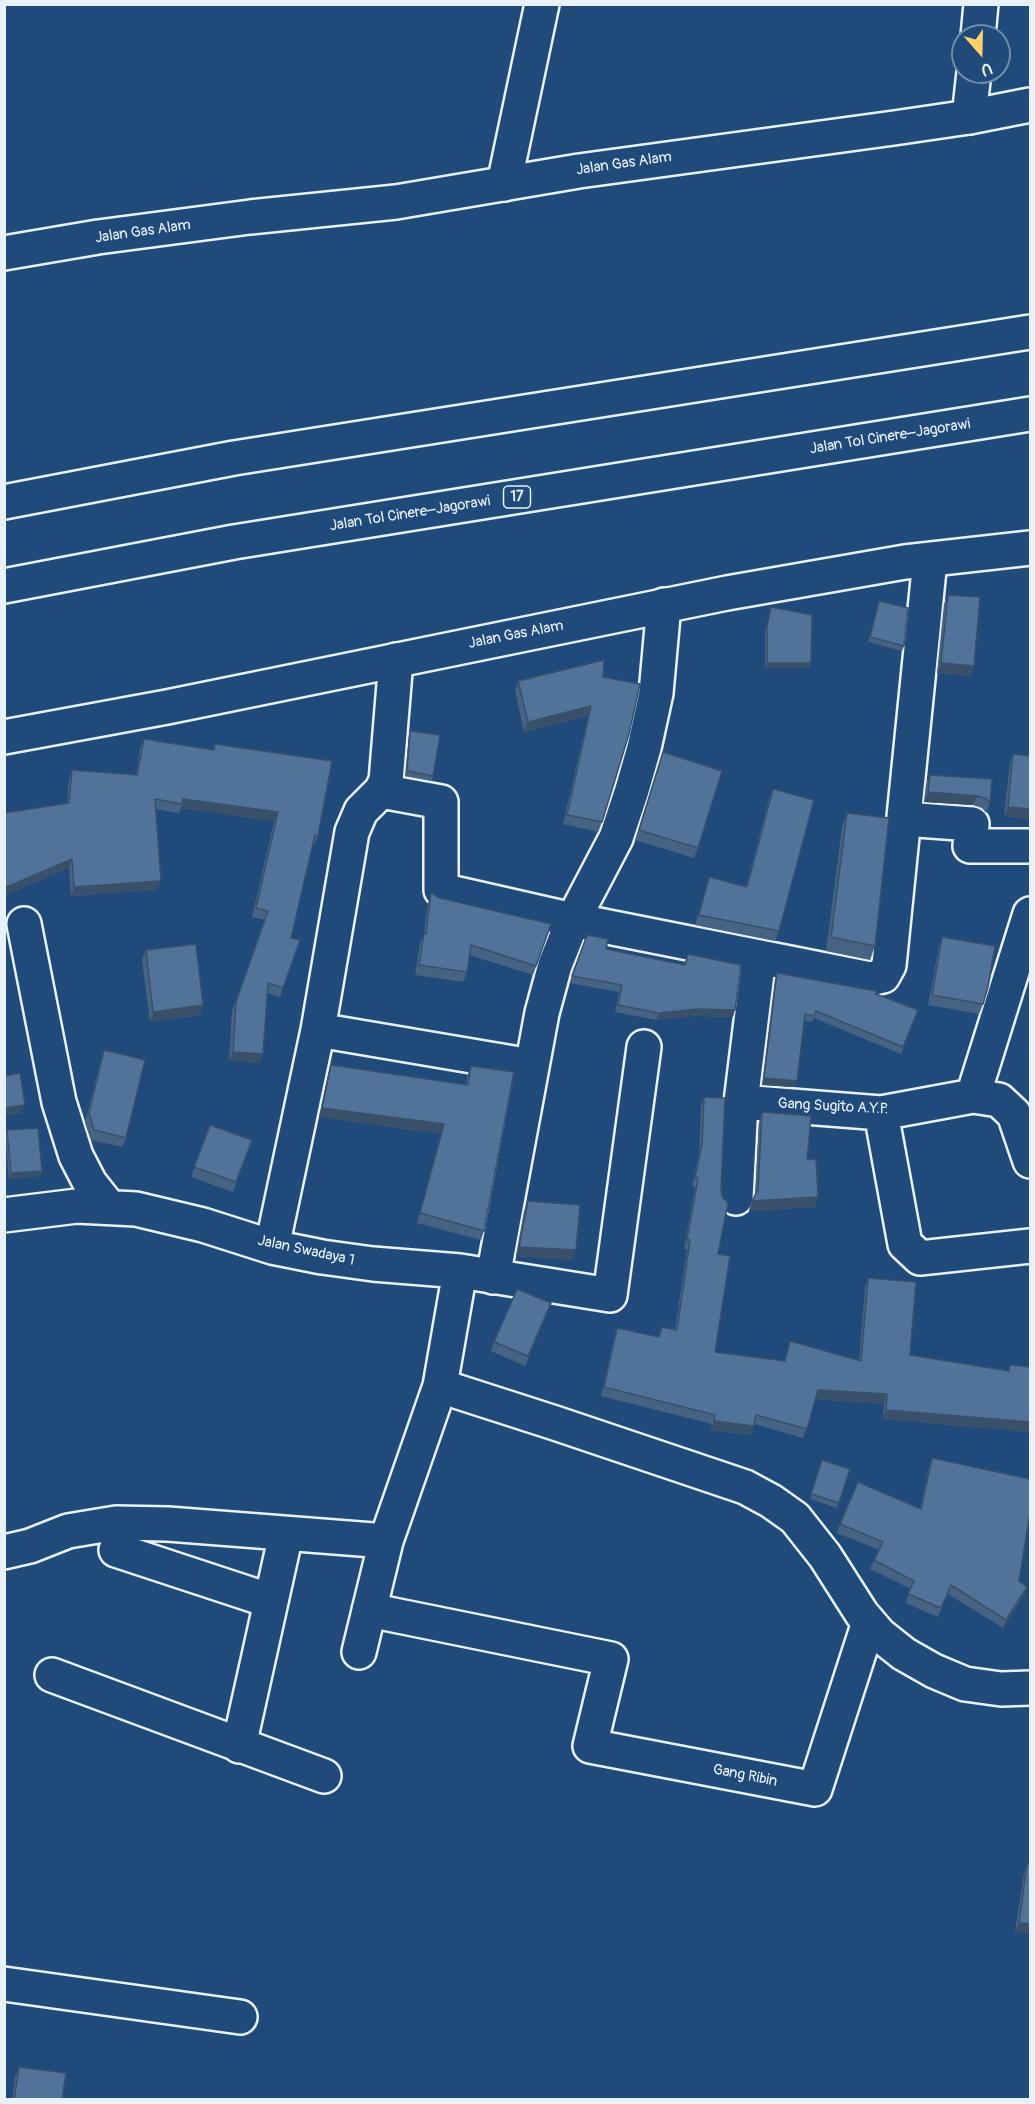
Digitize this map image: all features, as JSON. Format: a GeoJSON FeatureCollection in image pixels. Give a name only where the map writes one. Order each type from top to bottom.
{"type":"FeatureCollection","features":[{"type":"Feature","properties":{"kind":"main road"},"geometry":{"type":"LineString","coordinates":[[504,184],[542,4]]}},
{"type":"Feature","properties":{"kind":"main road"},"geometry":{"type":"LineString","coordinates":[[979,24],[981,4]]}},
{"type":"Feature","properties":{"kind":"main road"},"geometry":{"type":"LineString","coordinates":[[969,117],[973,84]]}},
{"type":"Feature","properties":{"kind":"main road","name":"Jalan Gas Alam"},"geometry":{"type":"LineString","coordinates":[[4,253],[250,217],[396,202],[579,171],[969,117],[1030,105]]}},
{"type":"Feature","properties":{"kind":"main road"},"geometry":{"type":"LineString","coordinates":[[4,502],[246,457],[1030,332]]}},
{"type":"Feature","properties":{"kind":"main road","name":"Jalan Tol Cinere–Jagorawi"},"geometry":{"type":"LineString","coordinates":[[4,586],[234,542],[1030,414]]}},
{"type":"Feature","properties":{"kind":"main road","name":"Jalan Gas Alam"},"geometry":{"type":"LineString","coordinates":[[4,737],[167,707],[802,579],[1030,548]]}},
{"type":"Feature","properties":{"kind":"main road"},"geometry":{"type":"LineString","coordinates":[[381,790],[441,802],[441,890],[573,920],[870,979],[883,976],[889,965],[930,560]]}},
{"type":"Feature","properties":{"kind":"main road"},"geometry":{"type":"LineString","coordinates":[[493,1276],[531,1066],[555,965],[573,920],[616,838],[635,780],[656,693],[664,605]]}},
{"type":"Feature","properties":{"kind":"main road"},"geometry":{"type":"LineString","coordinates":[[272,1247],[318,1030],[352,832],[361,811],[381,790],[386,781],[396,660]]}},
{"type":"Feature","properties":{"kind":"main road"},"geometry":{"type":"LineString","coordinates":[[904,819],[972,824],[970,846],[1030,846]]}},
{"type":"Feature","properties":{"kind":"main road"},"geometry":{"type":"LineString","coordinates":[[973,1096],[1030,914]]}},
{"type":"Feature","properties":{"kind":"main road"},"geometry":{"type":"LineString","coordinates":[[24,924],[59,1102],[76,1156],[90,1183],[109,1207]]}},
{"type":"Feature","properties":{"kind":"main road"},"geometry":{"type":"LineString","coordinates":[[736,1198],[741,1102],[759,957]]}},
{"type":"Feature","properties":{"kind":"main road"},"geometry":{"type":"LineString","coordinates":[[318,1030],[531,1066]]}},
{"type":"Feature","properties":{"kind":"main road","name":"Jalan Swadaya 1"},"geometry":{"type":"LineString","coordinates":[[4,1215],[77,1206],[136,1209],[272,1247],[322,1257],[373,1264],[460,1271],[610,1295],[644,1047]]}},
{"type":"Feature","properties":{"kind":"main road","name":"Gang Sugito A.Y.P."},"geometry":{"type":"LineString","coordinates":[[741,1102],[881,1113],[973,1096],[999,1100],[1014,1114],[1030,1161]]}},
{"type":"Feature","properties":{"kind":"main road"},"geometry":{"type":"LineString","coordinates":[[881,1113],[905,1244],[920,1258],[1030,1246]]}},
{"type":"Feature","properties":{"kind":"main road"},"geometry":{"type":"LineString","coordinates":[[359,1652],[386,1541],[440,1386],[460,1271]]}},
{"type":"Feature","properties":{"kind":"main road"},"geometry":{"type":"LineString","coordinates":[[440,1386],[745,1487],[771,1501],[795,1518],[818,1546],[862,1614],[880,1635],[904,1654],[934,1671],[965,1684],[1000,1689],[1030,1688]]}},
{"type":"Feature","properties":{"kind":"main road"},"geometry":{"type":"LineString","coordinates":[[4,1552],[30,1546],[68,1531],[116,1523],[168,1524],[386,1541]]}},
{"type":"Feature","properties":{"kind":"main road"},"geometry":{"type":"LineString","coordinates":[[239,1746],[286,1534]]}},
{"type":"Feature","properties":{"kind":"main road"},"geometry":{"type":"LineString","coordinates":[[116,1550],[271,1601]]}},
{"type":"Feature","properties":{"kind":"main road","name":"Gang Ribin"},"geometry":{"type":"LineString","coordinates":[[369,1610],[611,1659],[590,1746],[815,1789],[869,1622]]}},
{"type":"Feature","properties":{"kind":"main road"},"geometry":{"type":"LineString","coordinates":[[52,1675],[324,1776]]}},
{"type":"Feature","properties":{"kind":"main road"},"geometry":{"type":"LineString","coordinates":[[4,1984],[240,2017]]}},
{"type":"Feature","properties":{"kind":"building"},"geometry":{"type":"Polygon","coordinates":[[[948,595],[980,597],[974,666],[941,663],[948,595]]]}},
{"type":"Feature","properties":{"kind":"building"},"geometry":{"type":"Polygon","coordinates":[[[879,601],[908,608],[904,646],[870,637],[879,601]]]}},
{"type":"Feature","properties":{"kind":"building"},"geometry":{"type":"Polygon","coordinates":[[[771,607],[812,615],[811,663],[767,663],[767,626],[771,607]]]}},
{"type":"Feature","properties":{"kind":"building"},"geometry":{"type":"Polygon","coordinates":[[[604,660],[603,677],[640,684],[629,734],[602,822],[567,815],[591,706],[528,722],[518,681],[604,660]]]}},
{"type":"Feature","properties":{"kind":"building"},"geometry":{"type":"Polygon","coordinates":[[[410,731],[440,735],[433,776],[407,771],[410,731]]]}},
{"type":"Feature","properties":{"kind":"building"},"geometry":{"type":"Polygon","coordinates":[[[144,739],[214,750],[215,744],[332,761],[318,836],[315,835],[291,938],[300,940],[283,988],[268,983],[263,1054],[233,1052],[236,1002],[268,911],[256,908],[278,812],[183,799],[182,804],[155,799],[161,881],[74,887],[72,859],[4,888],[4,813],[69,803],[72,770],[137,775],[144,739]]]}},
{"type":"Feature","properties":{"kind":"building"},"geometry":{"type":"Polygon","coordinates":[[[663,752],[722,771],[698,848],[639,830],[663,752]]]}},
{"type":"Feature","properties":{"kind":"building"},"geometry":{"type":"Polygon","coordinates":[[[1013,754],[1030,756],[1030,809],[1008,807],[1013,754]]]}},
{"type":"Feature","properties":{"kind":"building"},"geometry":{"type":"Polygon","coordinates":[[[930,775],[992,779],[990,803],[986,798],[977,796],[928,792],[930,775]]]}},
{"type":"Feature","properties":{"kind":"building"},"geometry":{"type":"Polygon","coordinates":[[[773,789],[814,800],[779,931],[699,915],[709,877],[747,887],[773,789]]]}},
{"type":"Feature","properties":{"kind":"building"},"geometry":{"type":"Polygon","coordinates":[[[847,813],[889,818],[875,946],[831,937],[847,813]]]}},
{"type":"Feature","properties":{"kind":"building"},"geometry":{"type":"Polygon","coordinates":[[[431,893],[440,898],[551,924],[536,966],[471,945],[467,972],[419,965],[424,933],[426,934],[431,893]]]}},
{"type":"Feature","properties":{"kind":"building"},"geometry":{"type":"Polygon","coordinates":[[[587,935],[608,939],[606,949],[685,965],[688,954],[741,965],[735,1010],[697,1009],[659,1013],[618,1005],[622,985],[572,976],[587,935]]]}},
{"type":"Feature","properties":{"kind":"building"},"geometry":{"type":"Polygon","coordinates":[[[942,937],[995,946],[983,1004],[932,995],[942,937]]]}},
{"type":"Feature","properties":{"kind":"building"},"geometry":{"type":"Polygon","coordinates":[[[196,944],[203,1005],[153,1012],[146,950],[196,944]]]}},
{"type":"Feature","properties":{"kind":"building"},"geometry":{"type":"Polygon","coordinates":[[[777,973],[876,991],[876,994],[918,1010],[903,1047],[816,1011],[814,1016],[805,1014],[797,1081],[764,1078],[777,973]]]}},
{"type":"Feature","properties":{"kind":"building"},"geometry":{"type":"Polygon","coordinates":[[[104,1050],[145,1060],[126,1138],[94,1130],[89,1113],[104,1050]]]}},
{"type":"Feature","properties":{"kind":"building"},"geometry":{"type":"Polygon","coordinates":[[[331,1065],[468,1085],[471,1066],[514,1072],[484,1231],[420,1213],[444,1124],[322,1108],[331,1065]]]}},
{"type":"Feature","properties":{"kind":"building"},"geometry":{"type":"Polygon","coordinates":[[[20,1073],[25,1105],[4,1108],[4,1076],[20,1073]]]}},
{"type":"Feature","properties":{"kind":"building"},"geometry":{"type":"Polygon","coordinates":[[[704,1097],[725,1098],[721,1188],[722,1197],[728,1203],[718,1254],[730,1256],[715,1352],[785,1361],[790,1341],[861,1361],[868,1278],[916,1282],[910,1355],[1009,1371],[1010,1365],[1030,1367],[1030,1422],[886,1410],[887,1394],[818,1390],[807,1429],[756,1415],[754,1426],[714,1421],[715,1415],[604,1387],[617,1328],[659,1337],[662,1327],[677,1330],[690,1240],[687,1240],[698,1178],[695,1177],[702,1144],[704,1097]]]}},
{"type":"Feature","properties":{"kind":"building"},"geometry":{"type":"Polygon","coordinates":[[[762,1112],[811,1116],[807,1160],[816,1159],[818,1197],[752,1201],[758,1189],[762,1112]]]}},
{"type":"Feature","properties":{"kind":"building"},"geometry":{"type":"Polygon","coordinates":[[[210,1125],[252,1140],[236,1182],[194,1167],[210,1125]]]}},
{"type":"Feature","properties":{"kind":"building"},"geometry":{"type":"Polygon","coordinates":[[[38,1128],[42,1171],[11,1173],[7,1130],[38,1128]]]}},
{"type":"Feature","properties":{"kind":"building"},"geometry":{"type":"Polygon","coordinates":[[[528,1201],[580,1205],[576,1250],[519,1247],[528,1201]]]}},
{"type":"Feature","properties":{"kind":"building"},"geometry":{"type":"Polygon","coordinates":[[[517,1289],[551,1303],[528,1356],[494,1342],[517,1289]]]}},
{"type":"Feature","properties":{"kind":"building"},"geometry":{"type":"Polygon","coordinates":[[[932,1458],[1030,1479],[1030,1513],[1019,1581],[1027,1587],[1006,1620],[951,1585],[941,1608],[908,1594],[914,1581],[874,1560],[883,1542],[840,1524],[858,1482],[921,1509],[932,1458]]]}},
{"type":"Feature","properties":{"kind":"building"},"geometry":{"type":"Polygon","coordinates":[[[822,1460],[850,1469],[839,1503],[811,1494],[822,1460]]]}},
{"type":"Feature","properties":{"kind":"building"},"geometry":{"type":"Polygon","coordinates":[[[1027,1864],[1030,1864],[1030,1924],[1019,1923],[1027,1864]]]}},
{"type":"Feature","properties":{"kind":"building"},"geometry":{"type":"Polygon","coordinates":[[[19,2067],[66,2073],[62,2100],[14,2100],[19,2067]]]}}]}
